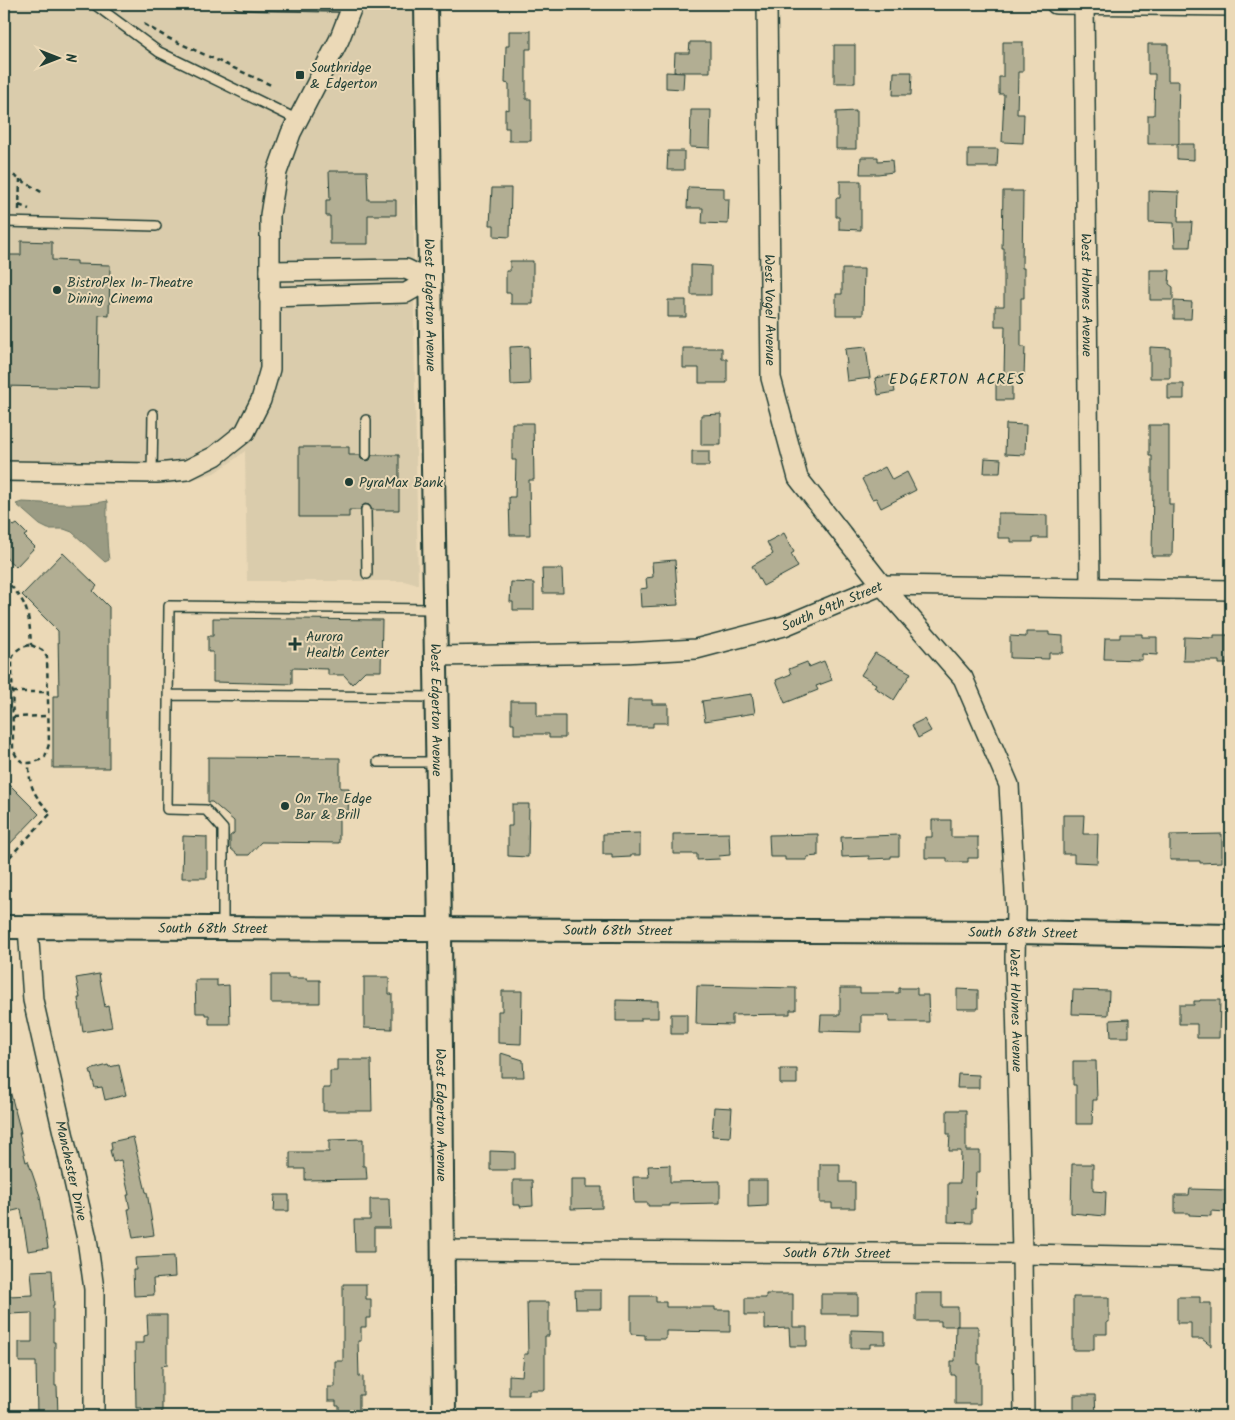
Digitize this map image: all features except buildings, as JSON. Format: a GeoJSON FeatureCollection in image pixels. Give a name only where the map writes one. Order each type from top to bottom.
{"type":"FeatureCollection","features":[{"type":"Feature","properties":{"kind":"street","name":"West Edgerton Avenue"},"geometry":{"type":"LineString","coordinates":[[426,4],[440,930],[444,1416]]}},
{"type":"Feature","properties":{"kind":"street","name":"West Vogel Avenue"},"geometry":{"type":"LineString","coordinates":[[767,4],[771,378],[798,478],[882,585]]}},
{"type":"Feature","properties":{"kind":"street"},"geometry":{"type":"LineString","coordinates":[[1056,4],[1231,6]]}},
{"type":"Feature","properties":{"kind":"street","name":"West Holmes Avenue"},"geometry":{"type":"LineString","coordinates":[[1084,4],[1090,587]]}},
{"type":"Feature","properties":{"kind":"street"},"geometry":{"type":"LineString","coordinates":[[4,471],[152,473],[186,470],[215,456],[245,432],[261,400],[270,369],[270,215],[276,172],[291,134],[340,40],[353,5]]}},
{"type":"Feature","properties":{"kind":"street"},"geometry":{"type":"LineString","coordinates":[[270,271],[406,269],[430,280]]}},
{"type":"Feature","properties":{"kind":"street"},"geometry":{"type":"LineString","coordinates":[[269,297],[406,293],[430,280]]}},
{"type":"Feature","properties":{"kind":"street","name":"South 69th Street"},"geometry":{"type":"LineString","coordinates":[[435,656],[624,653],[696,649],[784,626],[882,585],[1231,590]]}},
{"type":"Feature","properties":{"kind":"street","name":"West Holmes Avenue"},"geometry":{"type":"LineString","coordinates":[[882,585],[963,678],[1009,785],[1016,910],[1024,1416]]}},
{"type":"Feature","properties":{"kind":"street","name":"South 68th Street"},"geometry":{"type":"LineString","coordinates":[[4,927],[1016,932],[1231,936]]}},
{"type":"Feature","properties":{"kind":"street","name":"Manchester Drive"},"geometry":{"type":"LineString","coordinates":[[28,927],[33,1000],[87,1239],[94,1289],[94,1416]]}},
{"type":"Feature","properties":{"kind":"street","name":"South 67th Street"},"geometry":{"type":"LineString","coordinates":[[443,1250],[1022,1254],[1179,1256],[1231,1260]]}},
{"type":"Feature","properties":{"kind":"lane"},"geometry":{"type":"LineString","coordinates":[[94,4],[159,52],[298,120]]}},
{"type":"Feature","properties":{"kind":"lane"},"geometry":{"type":"LineString","coordinates":[[239,4],[353,5]]}},
{"type":"Feature","properties":{"kind":"lane"},"geometry":{"type":"LineString","coordinates":[[4,222],[156,226]]}},
{"type":"Feature","properties":{"kind":"lane"},"geometry":{"type":"LineString","coordinates":[[152,473],[153,414]]}},
{"type":"Feature","properties":{"kind":"lane"},"geometry":{"type":"LineString","coordinates":[[366,420],[366,455]]}},
{"type":"Feature","properties":{"kind":"lane"},"geometry":{"type":"LineString","coordinates":[[366,510],[367,574]]}},
{"type":"Feature","properties":{"kind":"lane"},"geometry":{"type":"LineString","coordinates":[[223,928],[223,829],[206,810],[167,809],[169,606],[435,609]]}},
{"type":"Feature","properties":{"kind":"lane"},"geometry":{"type":"LineString","coordinates":[[168,695],[436,696]]}},
{"type":"Feature","properties":{"kind":"lane"},"geometry":{"type":"LineString","coordinates":[[378,762],[437,762]]}},
{"type":"Feature","properties":{"kind":"path"},"geometry":{"type":"LineString","coordinates":[[142,23],[168,38],[271,85]]}},
{"type":"Feature","properties":{"kind":"path"},"geometry":{"type":"LineString","coordinates":[[6,171],[43,193]]}},
{"type":"Feature","properties":{"kind":"path"},"geometry":{"type":"LineString","coordinates":[[12,211],[19,211],[20,180]]}},
{"type":"Feature","properties":{"kind":"path"},"geometry":{"type":"LineString","coordinates":[[4,579],[16,591],[29,615],[31,645]]}},
{"type":"Feature","properties":{"kind":"path"},"geometry":{"type":"LineString","coordinates":[[31,645],[42,650],[47,657],[48,692],[49,744],[47,752],[45,757],[30,764],[19,760],[13,749],[12,660],[13,654],[24,646],[31,645]]}},
{"type":"Feature","properties":{"kind":"path"},"geometry":{"type":"LineString","coordinates":[[12,692],[48,692]]}},
{"type":"Feature","properties":{"kind":"path"},"geometry":{"type":"LineString","coordinates":[[12,717],[48,716]]}},
{"type":"Feature","properties":{"kind":"path"},"geometry":{"type":"LineString","coordinates":[[4,891],[4,863],[51,813],[32,789],[30,764]]}},
{"type":"Feature","properties":{"kind":"shaded area"},"geometry":{"type":"Polygon","coordinates":[[[4,4],[413,4],[414,319],[418,585],[404,581],[247,581],[245,451],[214,473],[171,484],[4,483],[4,4]]]}},
{"type":"Feature","properties":{"kind":"shaded area"},"geometry":{"type":"Polygon","coordinates":[[[107,501],[109,560],[105,562],[72,532],[64,529],[48,529],[40,525],[16,504],[22,502],[75,504],[107,501]]]}},
{"type":"Feature","properties":{"kind":"place","name":"Southridge & Edgerton"},"geometry":{"type":"Point","coordinates":[300,75]}},
{"type":"Feature","properties":{"kind":"place","name":"BistroPlex In-Theatre Dining Cinema"},"geometry":{"type":"Point","coordinates":[57,290]}},
{"type":"Feature","properties":{"kind":"place","name":"PyraMax Bank"},"geometry":{"type":"Point","coordinates":[349,482]}},
{"type":"Feature","properties":{"kind":"place","name":"Aurora Health Center"},"geometry":{"type":"Point","coordinates":[295,644]}},
{"type":"Feature","properties":{"kind":"place","name":"On The Edge Bar & Brill"},"geometry":{"type":"Point","coordinates":[285,806]}},
{"type":"Feature","properties":{"kind":"district","name":"EDGERTON ACRES"},"geometry":{"type":"Point","coordinates":[957,379]}}]}
